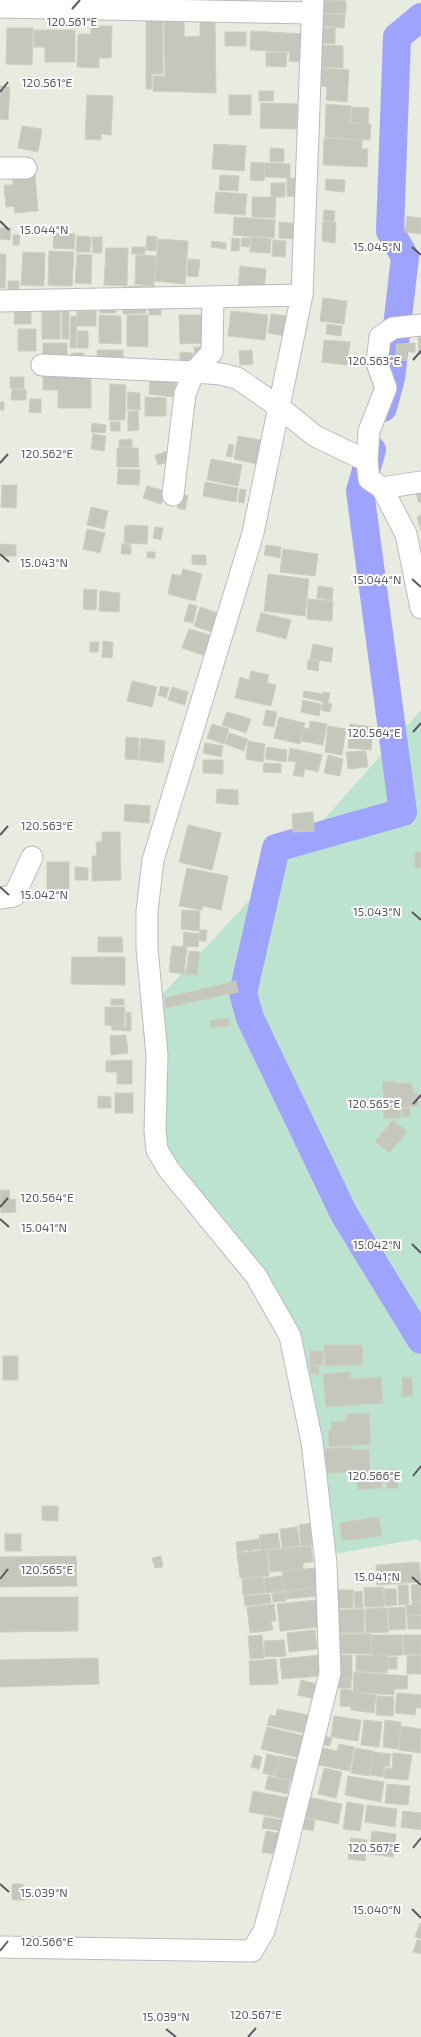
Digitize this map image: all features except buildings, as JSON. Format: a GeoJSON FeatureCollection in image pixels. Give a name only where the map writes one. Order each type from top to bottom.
{"type":"FeatureCollection","features":[{"type":"Feature","properties":{"kind":"street"},"geometry":{"type":"LineString","coordinates":[[0,7],[312,6],[302,295],[254,533],[153,860],[147,911],[146,948],[157,1055],[155,1131],[157,1150],[169,1170],[256,1276],[290,1336],[314,1461],[326,1564],[330,1673],[282,1867],[264,1931],[252,1951],[0,1947]]}},
{"type":"Feature","properties":{"kind":"street"},"geometry":{"type":"LineString","coordinates":[[0,168],[26,168]]}},
{"type":"Feature","properties":{"kind":"street"},"geometry":{"type":"LineString","coordinates":[[0,301],[302,295]]}},
{"type":"Feature","properties":{"kind":"street"},"geometry":{"type":"LineString","coordinates":[[173,495],[185,394],[194,372],[212,352],[213,297]]}},
{"type":"Feature","properties":{"kind":"street"},"geometry":{"type":"LineString","coordinates":[[407,327],[380,337],[377,363],[386,388],[369,431],[373,476],[406,534],[421,608]]}},
{"type":"Feature","properties":{"kind":"street"},"geometry":{"type":"LineString","coordinates":[[42,365],[194,372],[221,374],[237,378],[373,476],[421,482]]}},
{"type":"Feature","properties":{"kind":"street"},"geometry":{"type":"LineString","coordinates":[[0,898],[14,896],[32,857]]}},
{"type":"Feature","properties":{"kind":"green space"},"geometry":{"type":"Polygon","coordinates":[[[421,710],[421,1543],[417,1539],[334,1554],[293,1334],[163,1150],[160,997],[311,834],[421,710]]]}},
{"type":"Feature","properties":{"kind":"waterway"},"geometry":{"type":"LineString","coordinates":[[383,408],[391,378],[405,257],[390,231],[397,37],[421,17]]}},
{"type":"Feature","properties":{"kind":"waterway"},"geometry":{"type":"LineString","coordinates":[[372,450],[360,491],[403,812],[276,848],[243,993],[250,1018],[344,1214],[421,1340]]}}]}
